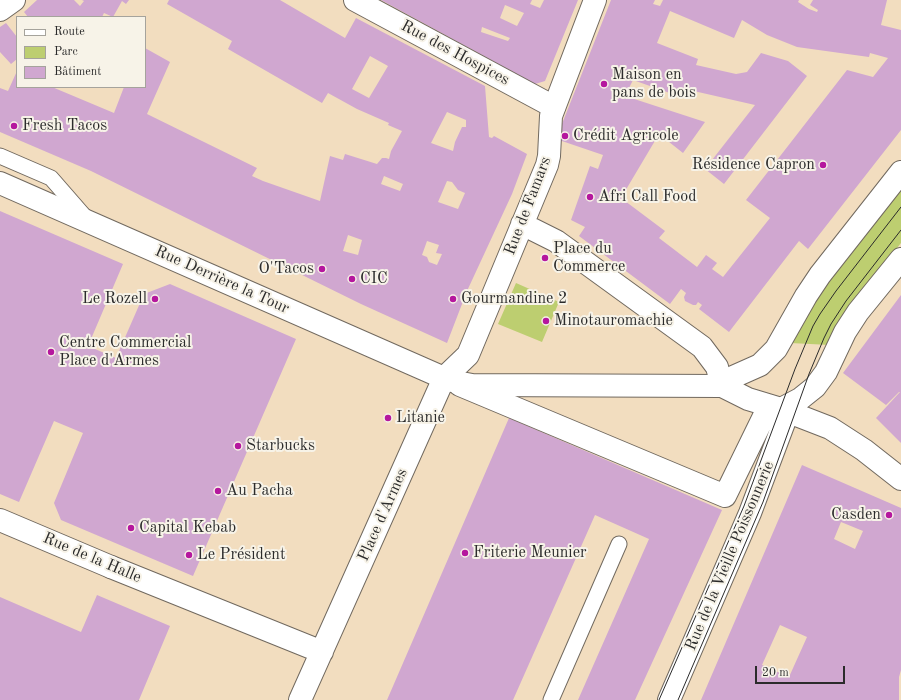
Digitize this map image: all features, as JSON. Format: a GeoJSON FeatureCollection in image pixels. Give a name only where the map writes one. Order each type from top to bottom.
{"type":"FeatureCollection","features":[{"type":"Feature","properties":{"kind":"street"},"geometry":{"type":"LineString","coordinates":[[0,10],[14,0]]}},
{"type":"Feature","properties":{"kind":"street","name":"Rue des Hospices"},"geometry":{"type":"LineString","coordinates":[[355,0],[554,107]]}},
{"type":"Feature","properties":{"kind":"street","name":"Rue de Famars"},"geometry":{"type":"LineString","coordinates":[[444,378],[468,355],[547,166],[549,156],[550,125],[554,107],[596,0]]}},
{"type":"Feature","properties":{"kind":"street"},"geometry":{"type":"LineString","coordinates":[[722,386],[733,377],[760,365],[776,349],[806,296],[820,275],[901,172]]}},
{"type":"Feature","properties":{"kind":"street","name":"Rue Derrière la Tour"},"geometry":{"type":"LineString","coordinates":[[0,183],[444,378]]}},
{"type":"Feature","properties":{"kind":"street"},"geometry":{"type":"LineString","coordinates":[[522,224],[556,241],[702,347],[717,367],[722,386]]}},
{"type":"Feature","properties":{"kind":"street"},"geometry":{"type":"LineString","coordinates":[[444,378],[726,496],[786,411],[815,387],[826,372],[845,332],[855,317],[901,259]]}},
{"type":"Feature","properties":{"kind":"street"},"geometry":{"type":"LineString","coordinates":[[760,365],[759,384],[762,395],[786,411]]}},
{"type":"Feature","properties":{"kind":"street"},"geometry":{"type":"LineString","coordinates":[[444,378],[472,385],[722,386],[734,393],[830,428],[849,439],[901,479]]}},
{"type":"Feature","properties":{"kind":"street","name":"Place d'Armes"},"geometry":{"type":"LineString","coordinates":[[300,700],[444,378]]}},
{"type":"Feature","properties":{"kind":"street","name":"Rue de la Vieille Poissonnerie"},"geometry":{"type":"LineString","coordinates":[[669,700],[750,513],[786,411]]}},
{"type":"Feature","properties":{"kind":"street","name":"Rue de la Halle"},"geometry":{"type":"LineString","coordinates":[[0,520],[111,567],[322,652]]}},
{"type":"Feature","properties":{"kind":"lane"},"geometry":{"type":"LineString","coordinates":[[0,156],[51,178],[88,221]]}},
{"type":"Feature","properties":{"kind":"lane"},"geometry":{"type":"LineString","coordinates":[[551,700],[619,544]]}},
{"type":"Feature","properties":{"kind":"green space"},"geometry":{"type":"Polygon","coordinates":[[[901,188],[901,243],[853,304],[830,345],[790,343],[811,302],[901,188]]]}},
{"type":"Feature","properties":{"kind":"green space"},"geometry":{"type":"Polygon","coordinates":[[[516,283],[559,302],[542,342],[498,324],[516,283]]]}},
{"type":"Feature","properties":{"kind":"building"},"geometry":{"type":"Polygon","coordinates":[[[37,0],[74,0],[80,6],[84,1],[82,0],[129,0],[126,4],[122,1],[114,16],[104,13],[102,16],[27,16],[24,12],[37,0]]]}},
{"type":"Feature","properties":{"kind":"building"},"geometry":{"type":"Polygon","coordinates":[[[169,0],[280,0],[345,38],[356,18],[485,86],[489,137],[492,138],[494,136],[527,154],[512,194],[467,291],[447,343],[361,304],[91,171],[0,132],[0,88],[8,91],[16,73],[16,88],[54,88],[114,113],[124,88],[146,88],[146,49],[170,62],[147,114],[257,168],[252,176],[263,181],[320,201],[330,156],[343,160],[345,154],[377,164],[382,158],[389,159],[391,151],[402,131],[328,93],[322,103],[228,49],[232,41],[167,4],[169,0]],[[370,56],[352,89],[369,98],[388,66],[370,56]],[[447,112],[431,143],[453,151],[455,142],[462,127],[466,127],[466,120],[447,112]],[[384,176],[381,184],[400,191],[403,184],[384,176]],[[447,181],[438,202],[458,209],[465,193],[458,190],[452,182],[447,181]],[[348,235],[343,251],[358,255],[362,240],[348,235]],[[427,241],[422,255],[427,257],[429,262],[437,265],[442,254],[436,253],[439,245],[427,241]]]}},
{"type":"Feature","properties":{"kind":"building"},"geometry":{"type":"Polygon","coordinates":[[[381,0],[532,0],[530,4],[540,8],[544,0],[578,0],[545,81],[535,84],[381,0]],[[505,5],[500,18],[517,26],[524,13],[505,5]],[[482,27],[481,32],[508,41],[510,38],[482,27]]]}},
{"type":"Feature","properties":{"kind":"building"},"geometry":{"type":"Polygon","coordinates":[[[611,0],[655,0],[653,4],[660,6],[663,0],[799,0],[798,2],[817,12],[818,10],[810,5],[813,0],[887,0],[881,25],[901,30],[901,130],[808,249],[799,241],[729,332],[699,309],[702,305],[698,302],[696,305],[693,305],[685,301],[684,297],[686,293],[681,289],[670,304],[579,236],[585,227],[571,220],[590,166],[598,169],[603,155],[556,139],[611,0]],[[670,11],[657,43],[698,59],[696,65],[736,74],[747,72],[761,53],[788,61],[807,76],[724,184],[705,169],[755,105],[685,89],[681,97],[633,80],[625,96],[705,122],[683,153],[659,134],[621,198],[665,231],[659,238],[697,267],[706,255],[717,263],[712,269],[723,277],[770,218],[746,200],[847,70],[873,77],[888,58],[870,53],[869,57],[797,47],[767,35],[742,20],[734,38],[670,11]]]}},
{"type":"Feature","properties":{"kind":"building"},"geometry":{"type":"Polygon","coordinates":[[[6,23],[16,36],[16,60],[11,64],[0,52],[0,27],[6,23]]]}},
{"type":"Feature","properties":{"kind":"building"},"geometry":{"type":"Polygon","coordinates":[[[0,211],[123,264],[88,346],[116,358],[144,294],[170,284],[296,339],[193,576],[61,520],[54,503],[83,433],[54,421],[19,502],[0,494],[0,211]]]}},
{"type":"Feature","properties":{"kind":"building"},"geometry":{"type":"Polygon","coordinates":[[[901,295],[901,443],[876,418],[900,392],[886,405],[843,373],[901,295]]]}},
{"type":"Feature","properties":{"kind":"building"},"geometry":{"type":"Polygon","coordinates":[[[509,418],[722,510],[635,700],[578,700],[649,539],[595,515],[513,700],[387,700],[509,418]]]}},
{"type":"Feature","properties":{"kind":"building"},"geometry":{"type":"Polygon","coordinates":[[[802,465],[901,508],[901,670],[899,677],[899,700],[701,700],[802,465]],[[841,522],[834,539],[855,549],[863,531],[841,522]],[[780,625],[762,665],[789,677],[807,637],[780,625]]]}},
{"type":"Feature","properties":{"kind":"building"},"geometry":{"type":"Polygon","coordinates":[[[97,595],[170,626],[139,700],[0,700],[0,597],[81,632],[97,595]]]}},
{"type":"Feature","properties":{"kind":"tram line"},"geometry":{"type":"LineString","coordinates":[[659,700],[744,506],[795,369],[813,326],[836,291],[901,207]]}},
{"type":"Feature","properties":{"kind":"tram line"},"geometry":{"type":"LineString","coordinates":[[678,700],[763,502],[809,374],[824,338],[846,301],[901,230]]}},
{"type":"Feature","properties":{"kind":"place","name":"Maison en pans de bois"},"geometry":{"type":"Point","coordinates":[604,84]}},
{"type":"Feature","properties":{"kind":"place","name":"Fresh Tacos"},"geometry":{"type":"Point","coordinates":[14,126]}},
{"type":"Feature","properties":{"kind":"place","name":"Crédit Agricole"},"geometry":{"type":"Point","coordinates":[565,136]}},
{"type":"Feature","properties":{"kind":"place","name":"Résidence Capron"},"geometry":{"type":"Point","coordinates":[823,165]}},
{"type":"Feature","properties":{"kind":"place","name":"Afri Call Food"},"geometry":{"type":"Point","coordinates":[590,197]}},
{"type":"Feature","properties":{"kind":"place","name":"Place du Commerce"},"geometry":{"type":"Point","coordinates":[545,258]}},
{"type":"Feature","properties":{"kind":"place","name":"O'Tacos"},"geometry":{"type":"Point","coordinates":[322,269]}},
{"type":"Feature","properties":{"kind":"place","name":"CIC"},"geometry":{"type":"Point","coordinates":[352,279]}},
{"type":"Feature","properties":{"kind":"place","name":"Le Rozell"},"geometry":{"type":"Point","coordinates":[155,299]}},
{"type":"Feature","properties":{"kind":"place","name":"Gourmandine 2"},"geometry":{"type":"Point","coordinates":[453,299]}},
{"type":"Feature","properties":{"kind":"place","name":"Minotauromachie"},"geometry":{"type":"Point","coordinates":[546,321]}},
{"type":"Feature","properties":{"kind":"place","name":"Centre Commercial Place d'Armes"},"geometry":{"type":"Point","coordinates":[51,352]}},
{"type":"Feature","properties":{"kind":"place","name":"Litanie"},"geometry":{"type":"Point","coordinates":[388,418]}},
{"type":"Feature","properties":{"kind":"place","name":"Starbucks"},"geometry":{"type":"Point","coordinates":[238,446]}},
{"type":"Feature","properties":{"kind":"place","name":"Au Pacha"},"geometry":{"type":"Point","coordinates":[218,491]}},
{"type":"Feature","properties":{"kind":"place","name":"Casden"},"geometry":{"type":"Point","coordinates":[889,515]}},
{"type":"Feature","properties":{"kind":"place","name":"Capital Kebab"},"geometry":{"type":"Point","coordinates":[131,528]}},
{"type":"Feature","properties":{"kind":"place","name":"Friterie Meunier"},"geometry":{"type":"Point","coordinates":[465,553]}},
{"type":"Feature","properties":{"kind":"place","name":"Le Président"},"geometry":{"type":"Point","coordinates":[189,555]}}]}
